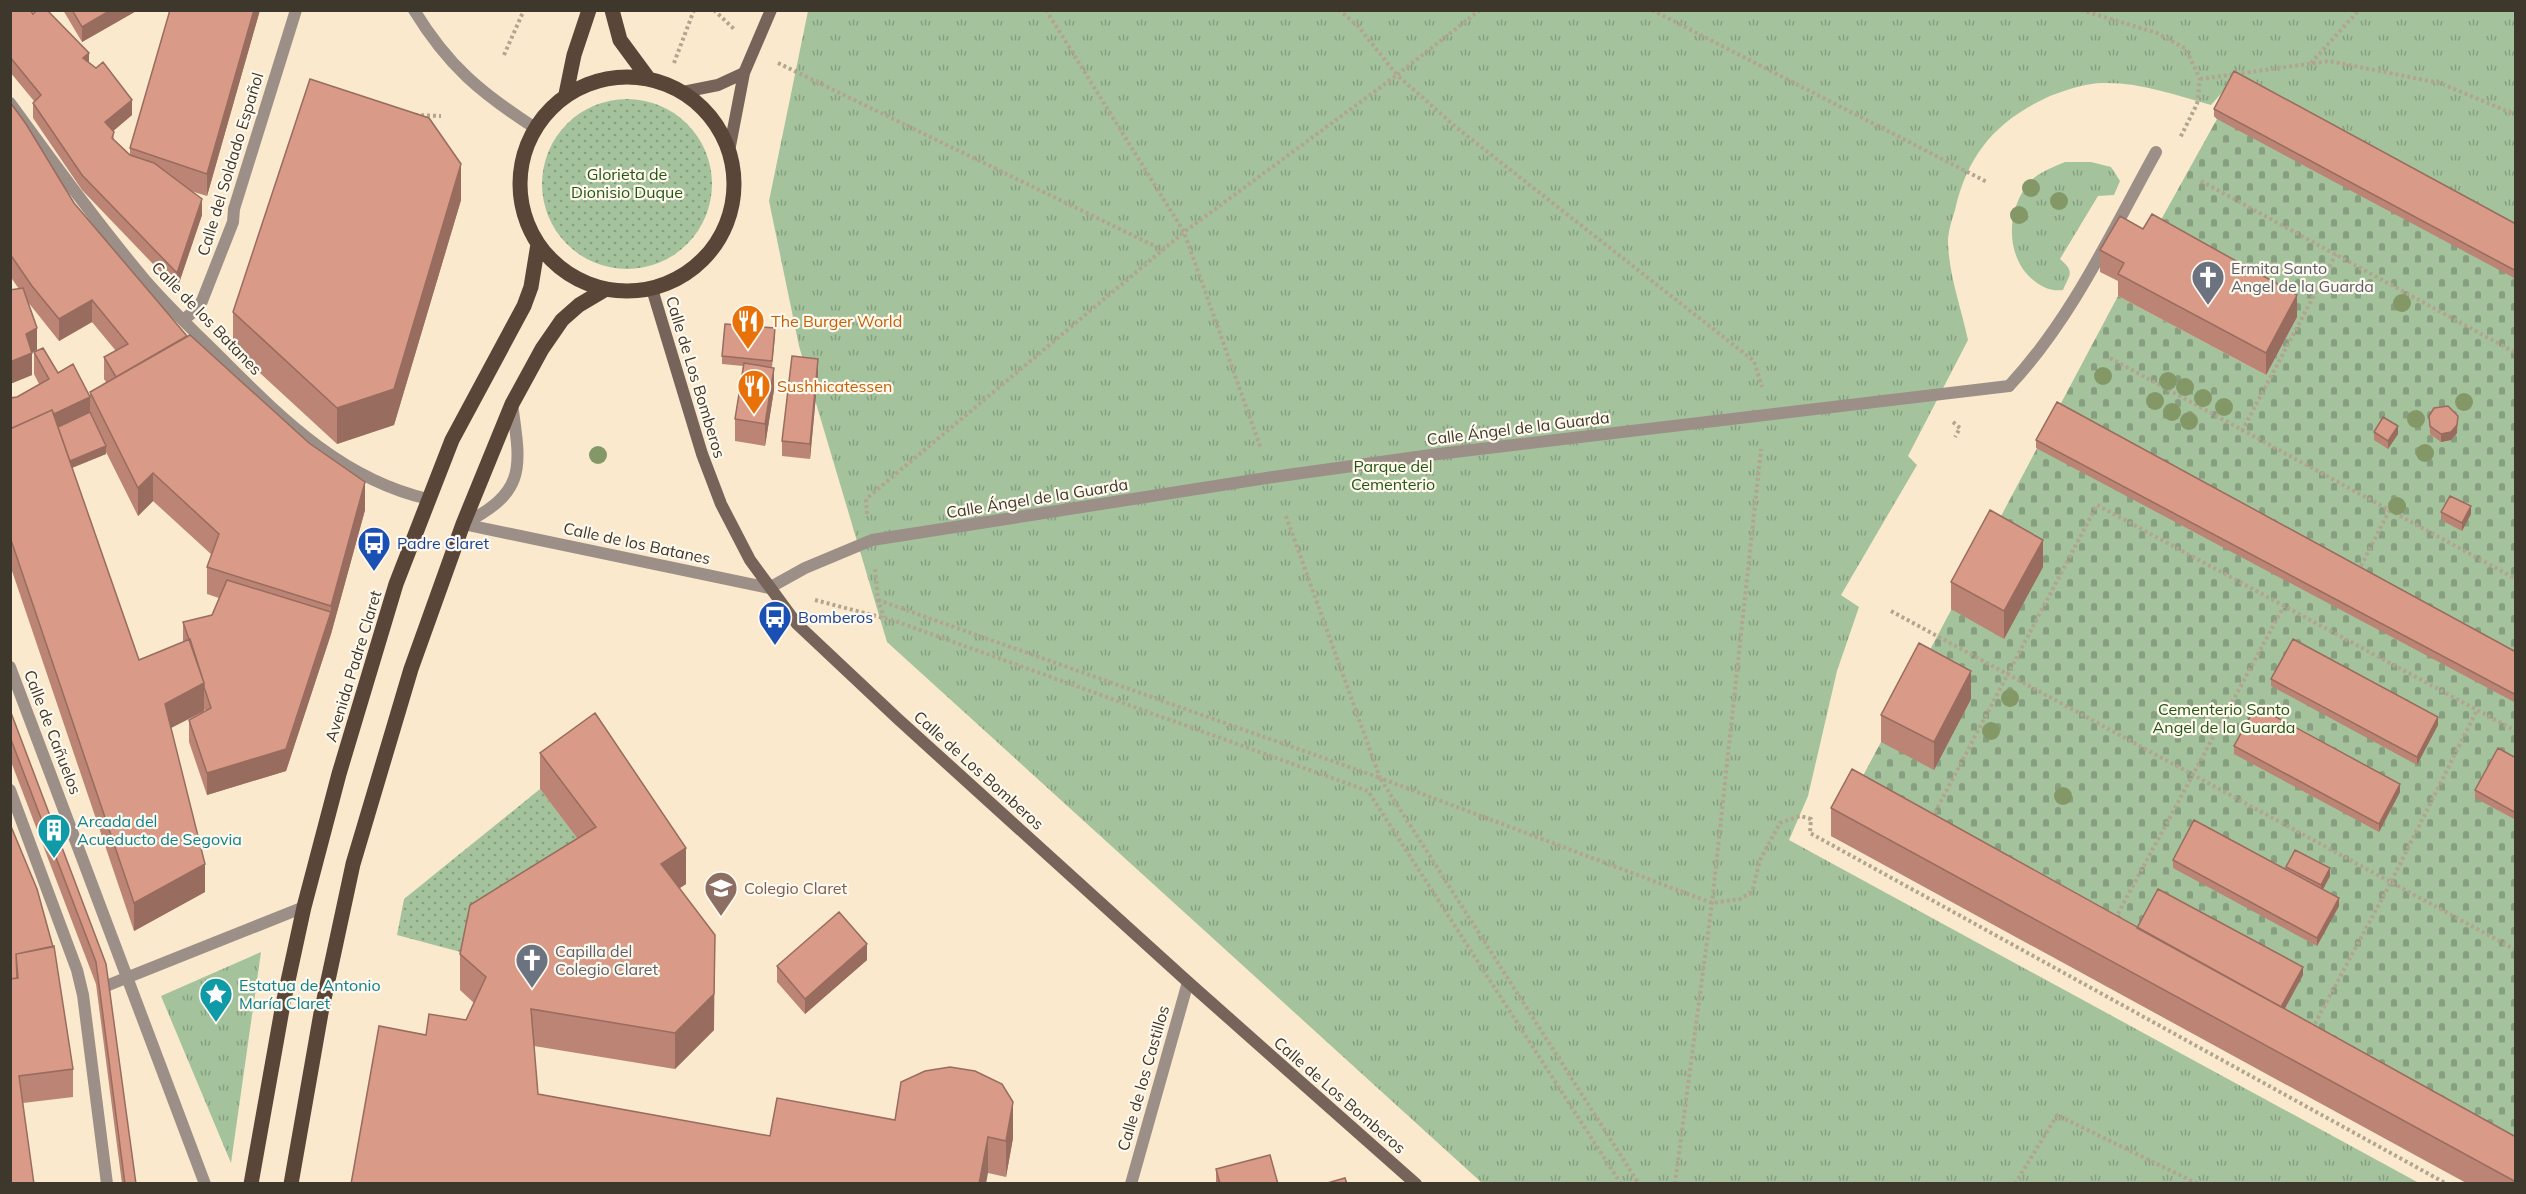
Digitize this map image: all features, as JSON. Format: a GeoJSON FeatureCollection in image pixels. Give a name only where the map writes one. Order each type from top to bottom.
{"type":"FeatureCollection","features":[{"type":"Feature","properties":{"kind":"main road"},"geometry":{"type":"LineString","coordinates":[[566,94],[574,55],[589,10]]}},
{"type":"Feature","properties":{"kind":"main road"},"geometry":{"type":"LineString","coordinates":[[612,10],[620,40],[648,78]]}},
{"type":"Feature","properties":{"kind":"main road"},"geometry":{"type":"LineString","coordinates":[[618,76],[648,78],[666,83],[683,92],[694,99],[711,117],[729,151],[734,172],[734,194],[729,216],[720,237],[708,255],[691,270],[672,281],[652,288],[636,291],[606,289],[572,276],[553,262],[538,244],[528,227],[519,191],[521,162],[525,147],[535,128],[566,94],[594,81],[618,76]]}},
{"type":"Feature","properties":{"kind":"main road","name":"Avenida Padre Claret"},"geometry":{"type":"LineString","coordinates":[[251,1184],[283,1004],[304,907],[339,774],[396,584],[452,440],[524,306],[531,288],[538,244]]}},
{"type":"Feature","properties":{"kind":"main road"},"geometry":{"type":"LineString","coordinates":[[291,1184],[321,1013],[353,864],[411,669],[463,524],[512,404],[542,349],[562,320],[579,305],[606,289]]}},
{"type":"Feature","properties":{"kind":"street","name":"Calle del Soldado Español"},"geometry":{"type":"LineString","coordinates":[[183,320],[202,302],[233,222],[234,209],[296,10]]}},
{"type":"Feature","properties":{"kind":"street"},"geometry":{"type":"LineString","coordinates":[[414,10],[436,44],[470,82],[535,128]]}},
{"type":"Feature","properties":{"kind":"street"},"geometry":{"type":"LineString","coordinates":[[729,151],[744,73],[771,10]]}},
{"type":"Feature","properties":{"kind":"street"},"geometry":{"type":"LineString","coordinates":[[683,92],[718,85],[744,73]]}},
{"type":"Feature","properties":{"kind":"street","name":"Calle de los Batanes"},"geometry":{"type":"LineString","coordinates":[[10,103],[102,227],[146,280],[183,320],[288,422],[329,455],[362,476],[398,492],[428,499]]}},
{"type":"Feature","properties":{"kind":"street","name":"Calle Ángel de la Guarda"},"geometry":{"type":"LineString","coordinates":[[769,588],[805,568],[854,547],[884,538],[1273,477],[1438,454],[2009,386],[2033,361],[2074,297],[2156,152]]}},
{"type":"Feature","properties":{"kind":"street","name":"Calle de Los Bomberos"},"geometry":{"type":"LineString","coordinates":[[652,288],[702,454],[715,489],[750,560],[797,624],[898,719],[1188,982],[1416,1184]]}},
{"type":"Feature","properties":{"kind":"street"},"geometry":{"type":"LineString","coordinates":[[463,524],[499,503],[512,486],[518,447],[512,404]]}},
{"type":"Feature","properties":{"kind":"street","name":"Calle de los Batanes"},"geometry":{"type":"LineString","coordinates":[[463,524],[769,588]]}},
{"type":"Feature","properties":{"kind":"street","name":"Calle de Cañuelos"},"geometry":{"type":"LineString","coordinates":[[10,667],[205,1184]]}},
{"type":"Feature","properties":{"kind":"street"},"geometry":{"type":"LineString","coordinates":[[10,790],[77,970],[83,995],[107,1184]]}},
{"type":"Feature","properties":{"kind":"street"},"geometry":{"type":"LineString","coordinates":[[83,995],[304,907]]}},
{"type":"Feature","properties":{"kind":"street","name":"Calle de los Castillos"},"geometry":{"type":"LineString","coordinates":[[1131,1184],[1188,982]]}},
{"type":"Feature","properties":{"kind":"path"},"geometry":{"type":"LineString","coordinates":[[504,55],[524,10]]}},
{"type":"Feature","properties":{"kind":"path"},"geometry":{"type":"LineString","coordinates":[[666,83],[694,10]]}},
{"type":"Feature","properties":{"kind":"path"},"geometry":{"type":"LineString","coordinates":[[714,10],[727,23]]}},
{"type":"Feature","properties":{"kind":"path"},"geometry":{"type":"LineString","coordinates":[[1046,10],[1184,232],[1261,449]]}},
{"type":"Feature","properties":{"kind":"path"},"geometry":{"type":"LineString","coordinates":[[1339,10],[1358,26],[1398,75],[1457,128],[1754,361],[1763,394]]}},
{"type":"Feature","properties":{"kind":"path"},"geometry":{"type":"LineString","coordinates":[[867,513],[866,499],[1184,232],[1398,75],[1480,10]]}},
{"type":"Feature","properties":{"kind":"path"},"geometry":{"type":"LineString","coordinates":[[1652,10],[1988,182]]}},
{"type":"Feature","properties":{"kind":"path"},"geometry":{"type":"LineString","coordinates":[[2081,10],[2157,33],[2186,49],[2200,79],[2197,104],[2181,138],[2156,152]]}},
{"type":"Feature","properties":{"kind":"path"},"geometry":{"type":"LineString","coordinates":[[2310,64],[2359,10]]}},
{"type":"Feature","properties":{"kind":"path"},"geometry":{"type":"LineString","coordinates":[[2200,79],[2329,61],[2440,82],[2516,115]]}},
{"type":"Feature","properties":{"kind":"path"},"geometry":{"type":"LineString","coordinates":[[780,65],[1163,250]]}},
{"type":"Feature","properties":{"kind":"path"},"geometry":{"type":"LineString","coordinates":[[407,115],[441,116]]}},
{"type":"Feature","properties":{"kind":"path"},"geometry":{"type":"LineString","coordinates":[[2201,181],[2516,352]]}},
{"type":"Feature","properties":{"kind":"path"},"geometry":{"type":"LineString","coordinates":[[2242,431],[2336,254]]}},
{"type":"Feature","properties":{"kind":"path"},"geometry":{"type":"LineString","coordinates":[[2110,358],[2516,579]]}},
{"type":"Feature","properties":{"kind":"path"},"geometry":{"type":"LineString","coordinates":[[1945,420],[1955,422],[1960,428],[1955,437]]}},
{"type":"Feature","properties":{"kind":"path"},"geometry":{"type":"LineString","coordinates":[[1675,1184],[1712,903],[1761,449]]}},
{"type":"Feature","properties":{"kind":"path"},"geometry":{"type":"LineString","coordinates":[[1931,820],[2097,505],[2516,731]]}},
{"type":"Feature","properties":{"kind":"path"},"geometry":{"type":"LineString","coordinates":[[2361,566],[2389,511]]}},
{"type":"Feature","properties":{"kind":"path"},"geometry":{"type":"LineString","coordinates":[[1286,516],[1380,778],[1639,1184]]}},
{"type":"Feature","properties":{"kind":"path"},"geometry":{"type":"LineString","coordinates":[[875,570],[878,600],[884,618]]}},
{"type":"Feature","properties":{"kind":"path"},"geometry":{"type":"LineString","coordinates":[[878,600],[1380,778],[1712,903],[1740,898],[1752,891],[1760,860],[1780,823],[1800,816],[1811,819],[1810,833],[2447,1184]]}},
{"type":"Feature","properties":{"kind":"path"},"geometry":{"type":"LineString","coordinates":[[831,604],[884,618],[1368,791],[1621,1184]]}},
{"type":"Feature","properties":{"kind":"path"},"geometry":{"type":"LineString","coordinates":[[2115,920],[2284,606]]}},
{"type":"Feature","properties":{"kind":"path"},"geometry":{"type":"LineString","coordinates":[[1891,611],[2516,950]]}},
{"type":"Feature","properties":{"kind":"path"},"geometry":{"type":"LineString","coordinates":[[2307,1038],[2391,882],[2477,710]]}},
{"type":"Feature","properties":{"kind":"path"},"geometry":{"type":"LineString","coordinates":[[2016,1184],[2057,1115],[2198,1184]]}},
{"type":"Feature","properties":{"kind":"green space","name":"Parque del Cementerio"},"geometry":{"type":"Polygon","coordinates":[[[808,11],[2515,11],[2515,228],[2234,79],[2211,105],[2157,90],[2117,83],[2096,83],[2069,89],[2031,105],[2000,128],[1988,141],[1968,172],[1948,238],[1953,279],[1968,340],[1908,456],[1917,465],[1841,595],[1859,607],[1837,671],[1808,796],[1789,840],[2419,1183],[1482,1183],[887,642],[799,346],[769,201],[808,11]]]}},
{"type":"Feature","properties":{"kind":"green space","name":"Cementerio Santo Angel de la Guarda"},"geometry":{"type":"Polygon","coordinates":[[[2234,79],[2515,228],[2515,1183],[1831,836],[2118,296],[2266,375],[2297,317],[2152,236],[2217,119],[2214,116],[2234,79]]]}},
{"type":"Feature","properties":{"kind":"green space","name":"Glorieta de Dionisio Duque"},"geometry":{"type":"Polygon","coordinates":[[[627,99],[659,106],[687,124],[705,152],[712,184],[705,216],[687,244],[659,262],[627,269],[595,262],[567,244],[549,216],[542,184],[549,152],[567,124],[595,106],[627,99]]]}},
{"type":"Feature","properties":{"kind":"green space"},"geometry":{"type":"Polygon","coordinates":[[[2065,162],[2091,162],[2111,167],[2120,181],[2114,195],[2098,196],[2060,259],[2068,267],[2070,273],[2063,290],[2056,290],[2046,288],[2026,274],[2014,249],[2012,235],[2016,207],[2021,194],[2032,179],[2065,162]]]}},
{"type":"Feature","properties":{"kind":"green space"},"geometry":{"type":"Polygon","coordinates":[[[540,789],[596,863],[468,954],[397,935],[404,899],[540,789]]]}},
{"type":"Feature","properties":{"kind":"green space"},"geometry":{"type":"Polygon","coordinates":[[[261,952],[231,1163],[161,996],[261,952]]]}},
{"type":"Feature","properties":{"kind":"building"},"geometry":{"type":"Polygon","coordinates":[[[10,10],[30,10],[33,14],[37,10],[47,10],[89,53],[83,58],[96,68],[103,62],[132,100],[105,122],[114,132],[112,138],[130,155],[154,163],[202,199],[177,273],[82,175],[33,103],[41,95],[10,57],[10,10]]]}},
{"type":"Feature","properties":{"kind":"building"},"geometry":{"type":"Polygon","coordinates":[[[72,10],[111,10],[82,27],[72,10]]]}},
{"type":"Feature","properties":{"kind":"building"},"geometry":{"type":"Polygon","coordinates":[[[170,10],[254,10],[207,174],[130,148],[170,10]]]}},
{"type":"Feature","properties":{"kind":"building"},"geometry":{"type":"Polygon","coordinates":[[[2234,71],[2516,224],[2516,271],[2214,109],[2234,71]]]}},
{"type":"Feature","properties":{"kind":"building"},"geometry":{"type":"Polygon","coordinates":[[[310,79],[429,118],[461,164],[394,389],[337,408],[233,312],[310,79]]]}},
{"type":"Feature","properties":{"kind":"building"},"geometry":{"type":"Polygon","coordinates":[[[10,102],[74,203],[187,336],[116,377],[104,357],[128,344],[92,300],[59,319],[10,254],[10,102]]]}},
{"type":"Feature","properties":{"kind":"building","name":"Ermita Santo Angel de la Guarda"},"geometry":{"type":"Polygon","coordinates":[[[2152,214],[2297,295],[2266,353],[2118,274],[2124,263],[2100,250],[2120,216],[2143,229],[2152,214]]]}},
{"type":"Feature","properties":{"kind":"building"},"geometry":{"type":"Polygon","coordinates":[[[23,288],[37,328],[26,334],[32,353],[10,362],[10,290],[23,288]]]}},
{"type":"Feature","properties":{"kind":"building","name":"The Burger World"},"geometry":{"type":"Polygon","coordinates":[[[725,324],[775,328],[772,361],[722,356],[725,324]]]}},
{"type":"Feature","properties":{"kind":"building"},"geometry":{"type":"Polygon","coordinates":[[[190,335],[309,443],[365,482],[331,606],[207,567],[219,534],[153,473],[138,488],[90,392],[190,335]]]}},
{"type":"Feature","properties":{"kind":"building"},"geometry":{"type":"Polygon","coordinates":[[[43,348],[58,373],[73,364],[90,397],[54,414],[52,410],[10,429],[10,398],[17,397],[49,379],[34,352],[43,348]]]}},
{"type":"Feature","properties":{"kind":"building"},"geometry":{"type":"Polygon","coordinates":[[[792,356],[818,359],[810,444],[782,441],[792,356]]]}},
{"type":"Feature","properties":{"kind":"building"},"geometry":{"type":"Polygon","coordinates":[[[744,363],[774,368],[765,424],[735,419],[744,363]]]}},
{"type":"Feature","properties":{"kind":"building"},"geometry":{"type":"Polygon","coordinates":[[[2057,402],[2516,652],[2516,695],[2036,440],[2057,402]]]}},
{"type":"Feature","properties":{"kind":"building"},"geometry":{"type":"Polygon","coordinates":[[[2448,406],[2458,416],[2457,425],[2451,432],[2441,434],[2430,426],[2429,416],[2434,408],[2448,406]]]}},
{"type":"Feature","properties":{"kind":"building"},"geometry":{"type":"Polygon","coordinates":[[[52,410],[139,660],[190,639],[204,683],[165,704],[205,864],[134,903],[10,537],[10,429],[52,410]]]}},
{"type":"Feature","properties":{"kind":"building"},"geometry":{"type":"Polygon","coordinates":[[[90,412],[106,446],[70,461],[58,427],[90,412]]]}},
{"type":"Feature","properties":{"kind":"building"},"geometry":{"type":"Polygon","coordinates":[[[2383,417],[2398,426],[2388,441],[2374,432],[2383,417]]]}},
{"type":"Feature","properties":{"kind":"building"},"geometry":{"type":"Polygon","coordinates":[[[2450,496],[2471,506],[2462,523],[2441,512],[2450,496]]]}},
{"type":"Feature","properties":{"kind":"building"},"geometry":{"type":"Polygon","coordinates":[[[1990,510],[2043,540],[2004,611],[1951,582],[1990,510]]]}},
{"type":"Feature","properties":{"kind":"building"},"geometry":{"type":"Polygon","coordinates":[[[227,580],[331,612],[286,749],[207,773],[189,720],[211,708],[183,622],[212,615],[227,580]]]}},
{"type":"Feature","properties":{"kind":"building"},"geometry":{"type":"Polygon","coordinates":[[[2293,639],[2438,717],[2417,757],[2271,679],[2293,639]]]}},
{"type":"Feature","properties":{"kind":"building"},"geometry":{"type":"Polygon","coordinates":[[[1919,643],[1971,671],[1934,742],[1881,715],[1919,643]]]}},
{"type":"Feature","properties":{"kind":"building"},"geometry":{"type":"Polygon","coordinates":[[[2256,706],[2400,784],[2379,824],[2234,746],[2256,706]]]}},
{"type":"Feature","properties":{"kind":"building"},"geometry":{"type":"Polygon","coordinates":[[[10,710],[106,964],[136,1184],[125,1184],[96,962],[10,737],[10,710]]]}},
{"type":"Feature","properties":{"kind":"building"},"geometry":{"type":"Polygon","coordinates":[[[595,713],[686,848],[661,864],[715,935],[714,994],[675,1033],[531,1009],[538,1094],[770,1136],[777,1098],[895,1120],[901,1082],[925,1071],[950,1067],[975,1071],[1002,1084],[1013,1102],[1006,1141],[988,1137],[979,1184],[351,1184],[379,1026],[426,1035],[429,1014],[466,1020],[486,977],[460,954],[470,905],[596,827],[540,753],[595,713]]]}},
{"type":"Feature","properties":{"kind":"building"},"geometry":{"type":"Polygon","coordinates":[[[2498,748],[2516,758],[2516,813],[2475,790],[2498,748]]]}},
{"type":"Feature","properties":{"kind":"building"},"geometry":{"type":"Polygon","coordinates":[[[1852,769],[2516,1137],[2516,1182],[1831,808],[1852,769]]]}},
{"type":"Feature","properties":{"kind":"building"},"geometry":{"type":"Polygon","coordinates":[[[2194,820],[2339,898],[2317,938],[2173,860],[2194,820]]]}},
{"type":"Feature","properties":{"kind":"building"},"geometry":{"type":"Polygon","coordinates":[[[10,824],[37,889],[53,947],[16,954],[17,978],[10,979],[10,824]]]}},
{"type":"Feature","properties":{"kind":"building"},"geometry":{"type":"Polygon","coordinates":[[[2295,850],[2330,868],[2321,885],[2286,867],[2295,850]]]}},
{"type":"Feature","properties":{"kind":"building"},"geometry":{"type":"Polygon","coordinates":[[[2158,889],[2303,967],[2281,1007],[2137,928],[2158,889]]]}},
{"type":"Feature","properties":{"kind":"building"},"geometry":{"type":"Polygon","coordinates":[[[839,912],[867,944],[805,999],[777,966],[839,912]]]}},
{"type":"Feature","properties":{"kind":"building"},"geometry":{"type":"Polygon","coordinates":[[[54,946],[73,1069],[19,1076],[34,1184],[10,1184],[10,979],[18,978],[16,954],[54,946]]]}},
{"type":"Feature","properties":{"kind":"building"},"geometry":{"type":"Polygon","coordinates":[[[1270,1155],[1278,1184],[1220,1184],[1216,1169],[1270,1155]]]}},
{"type":"Feature","properties":{"kind":"building"},"geometry":{"type":"Polygon","coordinates":[[[1345,1178],[1347,1184],[1324,1184],[1345,1178]]]}},
{"type":"Feature","properties":{"kind":"place","name":"Ermita Santo Angel de la Guarda"},"geometry":{"type":"Point","coordinates":[2208,306]}},
{"type":"Feature","properties":{"kind":"place","name":"The Burger World"},"geometry":{"type":"Point","coordinates":[748,350]}},
{"type":"Feature","properties":{"kind":"place","name":"Sushhicatessen"},"geometry":{"type":"Point","coordinates":[754,415]}},
{"type":"Feature","properties":{"kind":"place","name":"Padre Claret"},"geometry":{"type":"Point","coordinates":[374,572]}},
{"type":"Feature","properties":{"kind":"place","name":"Bomberos"},"geometry":{"type":"Point","coordinates":[775,646]}},
{"type":"Feature","properties":{"kind":"place","name":"Arcada del Acueducto de Segovia"},"geometry":{"type":"Point","coordinates":[54,859]}},
{"type":"Feature","properties":{"kind":"place","name":"Colegio Claret"},"geometry":{"type":"Point","coordinates":[721,917]}},
{"type":"Feature","properties":{"kind":"place","name":"Capilla del Colegio Claret"},"geometry":{"type":"Point","coordinates":[532,989]}},
{"type":"Feature","properties":{"kind":"place","name":"Estatua de Antonio María Claret"},"geometry":{"type":"Point","coordinates":[216,1023]}}]}
